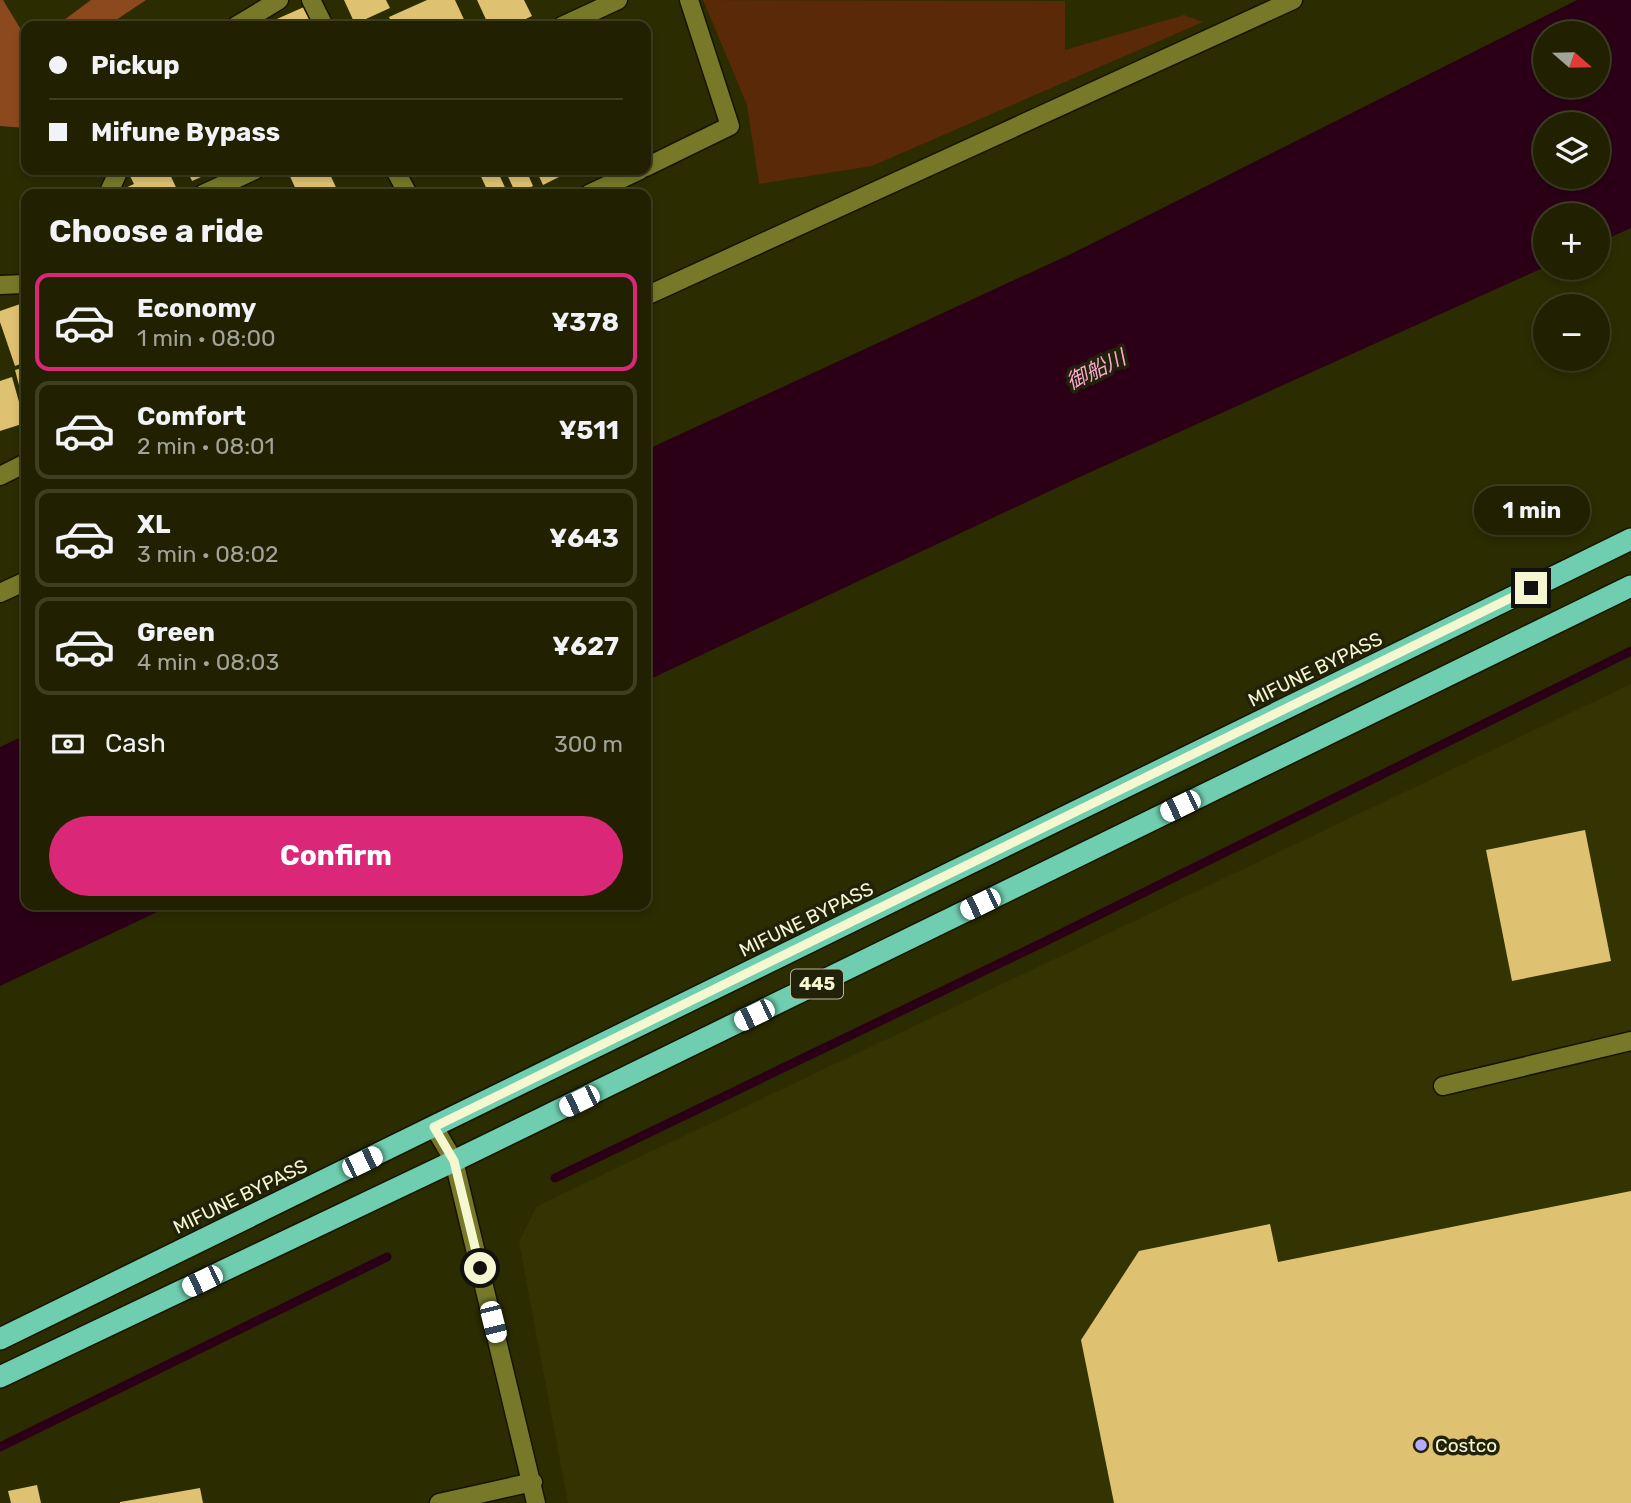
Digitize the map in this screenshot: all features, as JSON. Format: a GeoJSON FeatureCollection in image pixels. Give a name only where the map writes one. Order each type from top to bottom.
{"type":"FeatureCollection","features":[{"type":"Feature","properties":{"kind":"highway","name":"MIFUNE BYPASS"},"geometry":{"type":"LineString","coordinates":[[0,1339],[1631,539]]}},
{"type":"Feature","properties":{"kind":"highway","name":"445"},"geometry":{"type":"LineString","coordinates":[[0,1377],[454,1161],[1631,586]]}},
{"type":"Feature","properties":{"kind":"street"},"geometry":{"type":"LineString","coordinates":[[244,21],[279,0]]}},
{"type":"Feature","properties":{"kind":"street"},"geometry":{"type":"LineString","coordinates":[[311,0],[322,21]]}},
{"type":"Feature","properties":{"kind":"street"},"geometry":{"type":"LineString","coordinates":[[573,21],[618,0]]}},
{"type":"Feature","properties":{"kind":"street"},"geometry":{"type":"LineString","coordinates":[[651,165],[730,126],[689,0]]}},
{"type":"Feature","properties":{"kind":"street"},"geometry":{"type":"LineString","coordinates":[[651,294],[1293,0]]}},
{"type":"Feature","properties":{"kind":"street"},"geometry":{"type":"LineString","coordinates":[[213,189],[245,175]]}},
{"type":"Feature","properties":{"kind":"street"},"geometry":{"type":"LineString","coordinates":[[600,189],[629,175]]}},
{"type":"Feature","properties":{"kind":"street"},"geometry":{"type":"LineString","coordinates":[[0,285],[21,284]]}},
{"type":"Feature","properties":{"kind":"street"},"geometry":{"type":"LineString","coordinates":[[0,475],[21,465]]}},
{"type":"Feature","properties":{"kind":"street"},"geometry":{"type":"LineString","coordinates":[[0,593],[21,583]]}},
{"type":"Feature","properties":{"kind":"street"},"geometry":{"type":"LineString","coordinates":[[1443,1086],[1631,1041]]}},
{"type":"Feature","properties":{"kind":"street"},"geometry":{"type":"LineString","coordinates":[[434,1127],[454,1161],[536,1503]]}},
{"type":"Feature","properties":{"kind":"street"},"geometry":{"type":"LineString","coordinates":[[439,1503],[533,1482]]}},
{"type":"Feature","properties":{"kind":"shaded area"},"geometry":{"type":"Polygon","coordinates":[[[0,0],[3,0],[21,30],[21,128],[0,126],[0,0]]]}},
{"type":"Feature","properties":{"kind":"shaded area"},"geometry":{"type":"Polygon","coordinates":[[[91,0],[146,0],[114,21],[63,21],[91,0]]]}},
{"type":"Feature","properties":{"kind":"shaded area"},"geometry":{"type":"Polygon","coordinates":[[[703,0],[1065,1],[1065,50],[1184,15],[1203,22],[872,166],[759,184],[747,105],[703,0]]]}},
{"type":"Feature","properties":{"kind":"shaded area"},"geometry":{"type":"Polygon","coordinates":[[[1631,684],[1631,1503],[568,1503],[519,1242],[537,1206],[1631,684]]]}},
{"type":"Feature","properties":{"kind":"water","name":"御船川"},"geometry":{"type":"Polygon","coordinates":[[[1577,0],[1631,0],[1631,228],[1610,238],[1610,203],[1533,203],[1533,272],[1084,475],[651,679],[651,448],[1073,253],[1533,22],[1533,98],[1610,98],[1610,21],[1535,21],[1577,0]]]}},
{"type":"Feature","properties":{"kind":"water"},"geometry":{"type":"Polygon","coordinates":[[[21,737],[21,910],[161,910],[0,986],[0,747],[21,737]]]}},
{"type":"Feature","properties":{"kind":"building"},"geometry":{"type":"Polygon","coordinates":[[[344,0],[386,0],[390,8],[362,21],[354,21],[344,0]]]}},
{"type":"Feature","properties":{"kind":"building"},"geometry":{"type":"Polygon","coordinates":[[[427,0],[455,0],[465,21],[391,21],[389,17],[427,0]]]}},
{"type":"Feature","properties":{"kind":"building"},"geometry":{"type":"Polygon","coordinates":[[[477,0],[524,0],[532,16],[522,21],[487,21],[477,0]]]}},
{"type":"Feature","properties":{"kind":"building"},"geometry":{"type":"Polygon","coordinates":[[[304,7],[311,21],[272,21],[304,7]]]}},
{"type":"Feature","properties":{"kind":"building"},"geometry":{"type":"Polygon","coordinates":[[[130,175],[170,175],[177,189],[123,189],[134,184],[130,175]]]}},
{"type":"Feature","properties":{"kind":"building"},"geometry":{"type":"Polygon","coordinates":[[[189,175],[206,175],[192,181],[189,175]]]}},
{"type":"Feature","properties":{"kind":"building"},"geometry":{"type":"Polygon","coordinates":[[[289,175],[330,175],[337,189],[296,189],[289,175]]]}},
{"type":"Feature","properties":{"kind":"building"},"geometry":{"type":"Polygon","coordinates":[[[480,175],[499,175],[506,189],[487,189],[480,175]]]}},
{"type":"Feature","properties":{"kind":"building"},"geometry":{"type":"Polygon","coordinates":[[[507,175],[528,175],[533,186],[514,189],[507,175]]]}},
{"type":"Feature","properties":{"kind":"building"},"geometry":{"type":"Polygon","coordinates":[[[538,175],[560,175],[561,176],[543,185],[538,175]]]}},
{"type":"Feature","properties":{"kind":"building"},"geometry":{"type":"Polygon","coordinates":[[[21,304],[21,364],[15,366],[0,322],[0,311],[21,304]]]}},
{"type":"Feature","properties":{"kind":"building"},"geometry":{"type":"Polygon","coordinates":[[[21,368],[21,393],[15,370],[21,368]]]}},
{"type":"Feature","properties":{"kind":"building"},"geometry":{"type":"Polygon","coordinates":[[[12,377],[21,409],[21,424],[0,431],[0,381],[12,377]]]}},
{"type":"Feature","properties":{"kind":"building"},"geometry":{"type":"Polygon","coordinates":[[[1585,830],[1611,961],[1512,981],[1486,850],[1585,830]]]}},
{"type":"Feature","properties":{"kind":"building"},"geometry":{"type":"Polygon","coordinates":[[[1631,1191],[1631,1503],[1114,1503],[1081,1340],[1139,1251],[1270,1224],[1278,1262],[1631,1191]]]}},
{"type":"Feature","properties":{"kind":"building"},"geometry":{"type":"Polygon","coordinates":[[[37,1485],[41,1503],[11,1503],[8,1491],[37,1485]]]}},
{"type":"Feature","properties":{"kind":"building"},"geometry":{"type":"Polygon","coordinates":[[[200,1488],[203,1503],[120,1503],[120,1502],[200,1488]]]}},
{"type":"Feature","properties":{"kind":"waterway"},"geometry":{"type":"LineString","coordinates":[[555,1178],[1042,943],[1631,651]]}},
{"type":"Feature","properties":{"kind":"waterway"},"geometry":{"type":"LineString","coordinates":[[0,1447],[387,1257]]}},
{"type":"Feature","properties":{"kind":"place","name":"Costco"},"geometry":{"type":"Point","coordinates":[1421,1445]}},
{"type":"Feature","properties":{"kind":"route"},"geometry":{"type":"LineString","coordinates":[[480,1268],[454,1161],[434,1127],[1531,588]]}}]}
